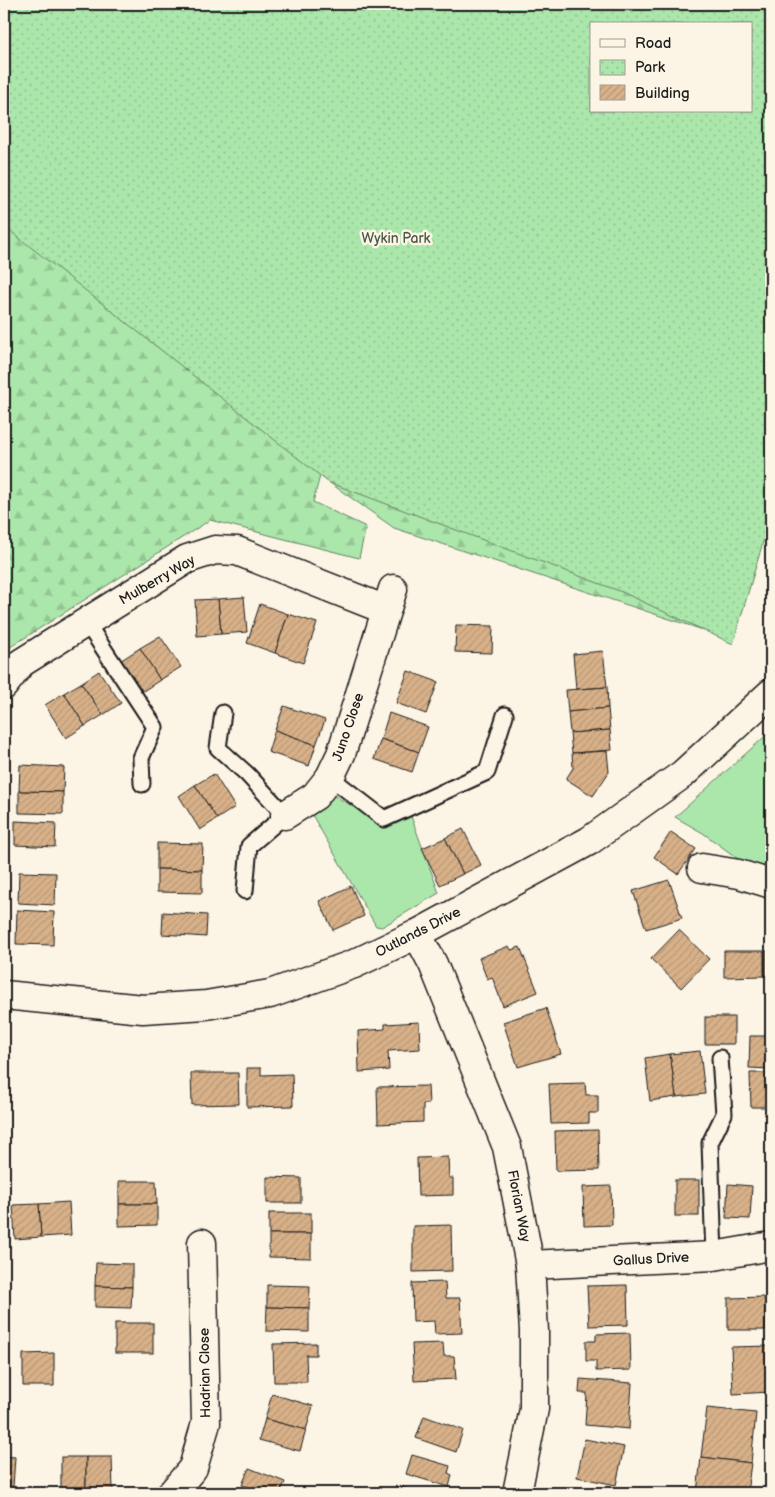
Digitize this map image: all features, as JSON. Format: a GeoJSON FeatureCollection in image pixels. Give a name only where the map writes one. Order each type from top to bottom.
{"type":"FeatureCollection","features":[{"type":"Feature","properties":{"kind":"street","name":"Mulberry Way"},"geometry":{"type":"LineString","coordinates":[[4,685],[21,663],[187,559],[215,550],[237,551],[389,599]]}},
{"type":"Feature","properties":{"kind":"street","name":"Juno Close"},"geometry":{"type":"LineString","coordinates":[[284,815],[315,796],[330,777],[341,754],[389,599]]}},
{"type":"Feature","properties":{"kind":"street","name":"Outlands Drive"},"geometry":{"type":"LineString","coordinates":[[4,995],[144,1009],[206,1005],[270,994],[354,964],[417,934],[589,841],[682,774],[771,693]]}},
{"type":"Feature","properties":{"kind":"street"},"geometry":{"type":"LineString","coordinates":[[702,868],[739,874],[771,884]]}},
{"type":"Feature","properties":{"kind":"street","name":"Florian Way"},"geometry":{"type":"LineString","coordinates":[[417,934],[433,964],[507,1147],[530,1265],[534,1331],[534,1408],[517,1493]]}},
{"type":"Feature","properties":{"kind":"street","name":"Hadrian Close"},"geometry":{"type":"LineString","coordinates":[[172,1493],[193,1468],[206,1423],[202,1242]]}},
{"type":"Feature","properties":{"kind":"street","name":"Gallus Drive"},"geometry":{"type":"LineString","coordinates":[[530,1265],[714,1256],[771,1246]]}},
{"type":"Feature","properties":{"kind":"lane"},"geometry":{"type":"LineString","coordinates":[[86,622],[154,727],[141,758],[142,784]]}},
{"type":"Feature","properties":{"kind":"lane"},"geometry":{"type":"LineString","coordinates":[[223,713],[218,748],[247,774],[284,815]]}},
{"type":"Feature","properties":{"kind":"lane"},"geometry":{"type":"LineString","coordinates":[[330,777],[384,819],[487,772],[505,715]]}},
{"type":"Feature","properties":{"kind":"lane","name":"Juno Close"},"geometry":{"type":"LineString","coordinates":[[245,891],[249,846],[284,815]]}},
{"type":"Feature","properties":{"kind":"lane"},"geometry":{"type":"LineString","coordinates":[[714,1256],[710,1143],[724,1114],[720,1058]]}},
{"type":"Feature","properties":{"kind":"green space","name":"Wykin Park"},"geometry":{"type":"Polygon","coordinates":[[[4,4],[771,4],[771,515],[733,644],[622,592],[328,482],[4,226],[4,4]]]}},
{"type":"Feature","properties":{"kind":"green space"},"geometry":{"type":"Polygon","coordinates":[[[4,139],[703,630],[394,528],[320,476],[313,502],[366,527],[359,558],[210,520],[4,651],[4,139]]]}},
{"type":"Feature","properties":{"kind":"green space"},"geometry":{"type":"Polygon","coordinates":[[[771,731],[771,883],[703,833],[675,817],[771,731]]]}},
{"type":"Feature","properties":{"kind":"green space"},"geometry":{"type":"Polygon","coordinates":[[[328,792],[383,824],[408,808],[439,893],[382,927],[376,926],[311,813],[328,792]]]}},
{"type":"Feature","properties":{"kind":"building"},"geometry":{"type":"Polygon","coordinates":[[[244,597],[247,632],[221,634],[218,599],[244,597]]]}},
{"type":"Feature","properties":{"kind":"building"},"geometry":{"type":"Polygon","coordinates":[[[218,599],[221,634],[197,636],[195,600],[218,599]]]}},
{"type":"Feature","properties":{"kind":"building"},"geometry":{"type":"Polygon","coordinates":[[[260,604],[288,614],[275,653],[247,643],[260,604]]]}},
{"type":"Feature","properties":{"kind":"building"},"geometry":{"type":"Polygon","coordinates":[[[288,614],[317,623],[303,663],[275,653],[288,614]]]}},
{"type":"Feature","properties":{"kind":"building"},"geometry":{"type":"Polygon","coordinates":[[[456,625],[493,626],[492,653],[455,652],[456,625]]]}},
{"type":"Feature","properties":{"kind":"building"},"geometry":{"type":"Polygon","coordinates":[[[160,636],[181,667],[160,680],[140,648],[160,636]]]}},
{"type":"Feature","properties":{"kind":"building"},"geometry":{"type":"Polygon","coordinates":[[[140,648],[160,680],[140,693],[120,661],[140,648]]]}},
{"type":"Feature","properties":{"kind":"building"},"geometry":{"type":"Polygon","coordinates":[[[603,651],[607,687],[576,689],[573,654],[603,651]]]}},
{"type":"Feature","properties":{"kind":"building"},"geometry":{"type":"Polygon","coordinates":[[[99,671],[121,703],[103,715],[81,683],[99,671]]]}},
{"type":"Feature","properties":{"kind":"building"},"geometry":{"type":"Polygon","coordinates":[[[408,671],[438,682],[426,714],[396,703],[408,671]]]}},
{"type":"Feature","properties":{"kind":"building"},"geometry":{"type":"Polygon","coordinates":[[[81,683],[103,715],[85,726],[64,693],[81,683]]]}},
{"type":"Feature","properties":{"kind":"building"},"geometry":{"type":"Polygon","coordinates":[[[607,687],[608,708],[568,712],[566,690],[607,687]]]}},
{"type":"Feature","properties":{"kind":"building"},"geometry":{"type":"Polygon","coordinates":[[[64,693],[85,726],[66,738],[45,705],[64,693]]]}},
{"type":"Feature","properties":{"kind":"building"},"geometry":{"type":"Polygon","coordinates":[[[284,706],[325,720],[316,745],[275,730],[284,706]]]}},
{"type":"Feature","properties":{"kind":"building"},"geometry":{"type":"Polygon","coordinates":[[[608,708],[610,730],[570,733],[568,712],[608,708]]]}},
{"type":"Feature","properties":{"kind":"building"},"geometry":{"type":"Polygon","coordinates":[[[389,713],[428,727],[419,752],[381,739],[389,713]]]}},
{"type":"Feature","properties":{"kind":"building"},"geometry":{"type":"Polygon","coordinates":[[[275,730],[316,745],[309,766],[268,752],[275,730]]]}},
{"type":"Feature","properties":{"kind":"building"},"geometry":{"type":"Polygon","coordinates":[[[610,730],[612,750],[572,753],[570,733],[610,730]]]}},
{"type":"Feature","properties":{"kind":"building"},"geometry":{"type":"Polygon","coordinates":[[[381,739],[419,752],[412,772],[374,759],[381,739]]]}},
{"type":"Feature","properties":{"kind":"building"},"geometry":{"type":"Polygon","coordinates":[[[607,751],[609,772],[593,796],[566,779],[573,768],[572,753],[607,751]]]}},
{"type":"Feature","properties":{"kind":"building"},"geometry":{"type":"Polygon","coordinates":[[[20,765],[64,767],[63,792],[19,791],[20,765]]]}},
{"type":"Feature","properties":{"kind":"building"},"geometry":{"type":"Polygon","coordinates":[[[214,774],[235,807],[217,819],[195,785],[214,774]]]}},
{"type":"Feature","properties":{"kind":"building"},"geometry":{"type":"Polygon","coordinates":[[[195,785],[217,819],[200,830],[179,796],[195,785]]]}},
{"type":"Feature","properties":{"kind":"building"},"geometry":{"type":"Polygon","coordinates":[[[19,791],[63,792],[63,814],[19,813],[19,791]]]}},
{"type":"Feature","properties":{"kind":"building"},"geometry":{"type":"Polygon","coordinates":[[[15,821],[56,823],[55,847],[15,845],[15,821]]]}},
{"type":"Feature","properties":{"kind":"building"},"geometry":{"type":"Polygon","coordinates":[[[463,829],[481,865],[463,874],[445,838],[463,829]]]}},
{"type":"Feature","properties":{"kind":"building"},"geometry":{"type":"Polygon","coordinates":[[[671,832],[696,849],[678,874],[654,857],[671,832]]]}},
{"type":"Feature","properties":{"kind":"building"},"geometry":{"type":"Polygon","coordinates":[[[445,838],[463,874],[440,885],[422,848],[445,838]]]}},
{"type":"Feature","properties":{"kind":"building"},"geometry":{"type":"Polygon","coordinates":[[[157,843],[203,844],[202,870],[157,869],[157,843]]]}},
{"type":"Feature","properties":{"kind":"building"},"geometry":{"type":"Polygon","coordinates":[[[157,869],[202,870],[202,893],[157,892],[157,869]]]}},
{"type":"Feature","properties":{"kind":"building"},"geometry":{"type":"Polygon","coordinates":[[[19,872],[56,873],[55,905],[18,903],[19,872]]]}},
{"type":"Feature","properties":{"kind":"building"},"geometry":{"type":"Polygon","coordinates":[[[669,880],[682,918],[646,929],[633,891],[669,880]]]}},
{"type":"Feature","properties":{"kind":"building"},"geometry":{"type":"Polygon","coordinates":[[[351,886],[364,916],[333,930],[319,901],[351,886]]]}},
{"type":"Feature","properties":{"kind":"building"},"geometry":{"type":"Polygon","coordinates":[[[17,910],[54,912],[53,945],[16,944],[17,910]]]}},
{"type":"Feature","properties":{"kind":"building"},"geometry":{"type":"Polygon","coordinates":[[[163,912],[207,915],[206,937],[162,934],[163,912]]]}},
{"type":"Feature","properties":{"kind":"building"},"geometry":{"type":"Polygon","coordinates":[[[679,930],[709,959],[681,988],[651,959],[679,930]]]}},
{"type":"Feature","properties":{"kind":"building"},"geometry":{"type":"Polygon","coordinates":[[[509,946],[511,950],[520,947],[538,992],[503,1006],[492,977],[487,979],[479,958],[509,946]]]}},
{"type":"Feature","properties":{"kind":"building"},"geometry":{"type":"Polygon","coordinates":[[[771,950],[771,976],[766,976],[766,951],[771,950]]]}},
{"type":"Feature","properties":{"kind":"building"},"geometry":{"type":"Polygon","coordinates":[[[724,951],[764,951],[764,976],[724,977],[724,951]]]}},
{"type":"Feature","properties":{"kind":"building"},"geometry":{"type":"Polygon","coordinates":[[[546,1008],[561,1054],[518,1067],[503,1022],[546,1008]]]}},
{"type":"Feature","properties":{"kind":"building"},"geometry":{"type":"Polygon","coordinates":[[[705,1017],[734,1017],[734,1044],[705,1044],[705,1017]]]}},
{"type":"Feature","properties":{"kind":"building"},"geometry":{"type":"Polygon","coordinates":[[[419,1022],[420,1049],[388,1051],[389,1070],[359,1072],[358,1031],[385,1029],[385,1024],[419,1022]]]}},
{"type":"Feature","properties":{"kind":"building"},"geometry":{"type":"Polygon","coordinates":[[[750,1036],[771,1036],[771,1069],[749,1068],[750,1036]]]}},
{"type":"Feature","properties":{"kind":"building"},"geometry":{"type":"Polygon","coordinates":[[[700,1051],[705,1094],[676,1097],[670,1054],[700,1051]]]}},
{"type":"Feature","properties":{"kind":"building"},"geometry":{"type":"Polygon","coordinates":[[[670,1054],[676,1097],[650,1101],[645,1058],[670,1054]]]}},
{"type":"Feature","properties":{"kind":"building"},"geometry":{"type":"Polygon","coordinates":[[[247,1068],[261,1068],[261,1075],[292,1074],[293,1106],[247,1107],[247,1068]]]}},
{"type":"Feature","properties":{"kind":"building"},"geometry":{"type":"Polygon","coordinates":[[[191,1073],[238,1073],[239,1104],[192,1105],[191,1073]]]}},
{"type":"Feature","properties":{"kind":"building"},"geometry":{"type":"Polygon","coordinates":[[[750,1073],[771,1073],[771,1107],[751,1107],[750,1073]]]}},
{"type":"Feature","properties":{"kind":"building"},"geometry":{"type":"Polygon","coordinates":[[[585,1083],[586,1095],[598,1095],[598,1113],[589,1113],[589,1123],[551,1124],[549,1084],[585,1083]]]}},
{"type":"Feature","properties":{"kind":"building"},"geometry":{"type":"Polygon","coordinates":[[[428,1086],[429,1104],[423,1104],[423,1122],[378,1124],[377,1087],[428,1086]]]}},
{"type":"Feature","properties":{"kind":"building"},"geometry":{"type":"Polygon","coordinates":[[[598,1130],[599,1170],[556,1171],[555,1131],[598,1130]]]}},
{"type":"Feature","properties":{"kind":"building"},"geometry":{"type":"Polygon","coordinates":[[[448,1157],[449,1178],[453,1178],[453,1195],[418,1196],[417,1158],[448,1157]]]}},
{"type":"Feature","properties":{"kind":"building"},"geometry":{"type":"Polygon","coordinates":[[[766,1176],[771,1177],[771,1210],[765,1210],[766,1176]]]}},
{"type":"Feature","properties":{"kind":"building"},"geometry":{"type":"Polygon","coordinates":[[[267,1177],[301,1178],[301,1203],[267,1203],[267,1177]]]}},
{"type":"Feature","properties":{"kind":"building"},"geometry":{"type":"Polygon","coordinates":[[[675,1180],[699,1180],[699,1216],[675,1216],[675,1180]]]}},
{"type":"Feature","properties":{"kind":"building"},"geometry":{"type":"Polygon","coordinates":[[[119,1181],[156,1181],[157,1204],[119,1204],[119,1181]]]}},
{"type":"Feature","properties":{"kind":"building"},"geometry":{"type":"Polygon","coordinates":[[[728,1184],[752,1186],[750,1219],[726,1218],[728,1184]]]}},
{"type":"Feature","properties":{"kind":"building"},"geometry":{"type":"Polygon","coordinates":[[[611,1186],[612,1225],[584,1226],[583,1187],[611,1186]]]}},
{"type":"Feature","properties":{"kind":"building"},"geometry":{"type":"Polygon","coordinates":[[[69,1202],[71,1235],[41,1237],[39,1204],[69,1202]]]}},
{"type":"Feature","properties":{"kind":"building"},"geometry":{"type":"Polygon","coordinates":[[[39,1204],[41,1237],[15,1239],[13,1205],[39,1204]]]}},
{"type":"Feature","properties":{"kind":"building"},"geometry":{"type":"Polygon","coordinates":[[[119,1204],[157,1204],[157,1225],[119,1226],[119,1204]]]}},
{"type":"Feature","properties":{"kind":"building"},"geometry":{"type":"Polygon","coordinates":[[[269,1213],[311,1213],[311,1234],[269,1234],[269,1213]]]}},
{"type":"Feature","properties":{"kind":"building"},"geometry":{"type":"Polygon","coordinates":[[[451,1225],[452,1271],[413,1272],[413,1226],[451,1225]]]}},
{"type":"Feature","properties":{"kind":"building"},"geometry":{"type":"Polygon","coordinates":[[[269,1234],[311,1234],[311,1258],[269,1257],[269,1234]]]}},
{"type":"Feature","properties":{"kind":"building"},"geometry":{"type":"Polygon","coordinates":[[[96,1263],[132,1264],[132,1287],[95,1286],[96,1263]]]}},
{"type":"Feature","properties":{"kind":"building"},"geometry":{"type":"Polygon","coordinates":[[[445,1282],[446,1298],[460,1298],[462,1333],[435,1334],[434,1321],[413,1322],[412,1283],[445,1282]]]}},
{"type":"Feature","properties":{"kind":"building"},"geometry":{"type":"Polygon","coordinates":[[[267,1285],[310,1286],[309,1308],[267,1307],[267,1285]]]}},
{"type":"Feature","properties":{"kind":"building"},"geometry":{"type":"Polygon","coordinates":[[[627,1285],[628,1325],[589,1326],[587,1286],[627,1285]]]}},
{"type":"Feature","properties":{"kind":"building"},"geometry":{"type":"Polygon","coordinates":[[[95,1286],[132,1287],[131,1308],[95,1307],[95,1286]]]}},
{"type":"Feature","properties":{"kind":"building"},"geometry":{"type":"Polygon","coordinates":[[[765,1297],[765,1330],[728,1330],[728,1298],[765,1297]]]}},
{"type":"Feature","properties":{"kind":"building"},"geometry":{"type":"Polygon","coordinates":[[[267,1307],[309,1308],[309,1332],[266,1331],[267,1307]]]}},
{"type":"Feature","properties":{"kind":"building"},"geometry":{"type":"Polygon","coordinates":[[[115,1323],[153,1323],[153,1353],[115,1353],[115,1323]]]}},
{"type":"Feature","properties":{"kind":"building"},"geometry":{"type":"Polygon","coordinates":[[[630,1333],[631,1370],[596,1371],[596,1361],[586,1361],[586,1341],[596,1341],[596,1334],[630,1333]]]}},
{"type":"Feature","properties":{"kind":"building"},"geometry":{"type":"Polygon","coordinates":[[[316,1343],[316,1355],[306,1355],[307,1382],[274,1382],[273,1344],[316,1343]]]}},
{"type":"Feature","properties":{"kind":"building"},"geometry":{"type":"Polygon","coordinates":[[[443,1343],[444,1356],[454,1356],[456,1379],[414,1381],[412,1344],[443,1343]]]}},
{"type":"Feature","properties":{"kind":"building"},"geometry":{"type":"Polygon","coordinates":[[[771,1346],[771,1392],[733,1394],[731,1347],[771,1346]]]}},
{"type":"Feature","properties":{"kind":"building"},"geometry":{"type":"Polygon","coordinates":[[[54,1353],[54,1386],[23,1386],[23,1354],[54,1353]]]}},
{"type":"Feature","properties":{"kind":"building"},"geometry":{"type":"Polygon","coordinates":[[[580,1379],[632,1383],[629,1429],[585,1425],[587,1393],[579,1393],[580,1379]]]}},
{"type":"Feature","properties":{"kind":"building"},"geometry":{"type":"Polygon","coordinates":[[[272,1394],[313,1406],[306,1430],[265,1419],[272,1394]]]}},
{"type":"Feature","properties":{"kind":"building"},"geometry":{"type":"Polygon","coordinates":[[[707,1408],[756,1413],[751,1463],[701,1457],[707,1408]]]}},
{"type":"Feature","properties":{"kind":"building"},"geometry":{"type":"Polygon","coordinates":[[[424,1416],[463,1430],[456,1452],[416,1438],[424,1416]]]}},
{"type":"Feature","properties":{"kind":"building"},"geometry":{"type":"Polygon","coordinates":[[[265,1419],[306,1430],[300,1451],[259,1440],[265,1419]]]}},
{"type":"Feature","properties":{"kind":"building"},"geometry":{"type":"Polygon","coordinates":[[[585,1439],[624,1447],[616,1485],[577,1477],[585,1439]]]}},
{"type":"Feature","properties":{"kind":"building"},"geometry":{"type":"Polygon","coordinates":[[[412,1455],[450,1466],[448,1473],[452,1475],[449,1487],[406,1474],[412,1455]]]}},
{"type":"Feature","properties":{"kind":"building"},"geometry":{"type":"Polygon","coordinates":[[[4,1456],[15,1457],[13,1487],[4,1486],[4,1456]]]}},
{"type":"Feature","properties":{"kind":"building"},"geometry":{"type":"Polygon","coordinates":[[[61,1457],[86,1457],[86,1491],[61,1491],[61,1457]]]}},
{"type":"Feature","properties":{"kind":"building"},"geometry":{"type":"Polygon","coordinates":[[[86,1457],[112,1457],[113,1491],[86,1491],[86,1457]]]}},
{"type":"Feature","properties":{"kind":"building"},"geometry":{"type":"Polygon","coordinates":[[[701,1457],[751,1463],[747,1493],[697,1493],[701,1457]]]}},
{"type":"Feature","properties":{"kind":"building"},"geometry":{"type":"Polygon","coordinates":[[[249,1468],[285,1482],[280,1493],[265,1493],[242,1485],[249,1468]]]}},
{"type":"Feature","properties":{"kind":"building"},"geometry":{"type":"Polygon","coordinates":[[[400,1486],[418,1493],[397,1493],[400,1486]]]}}]}
